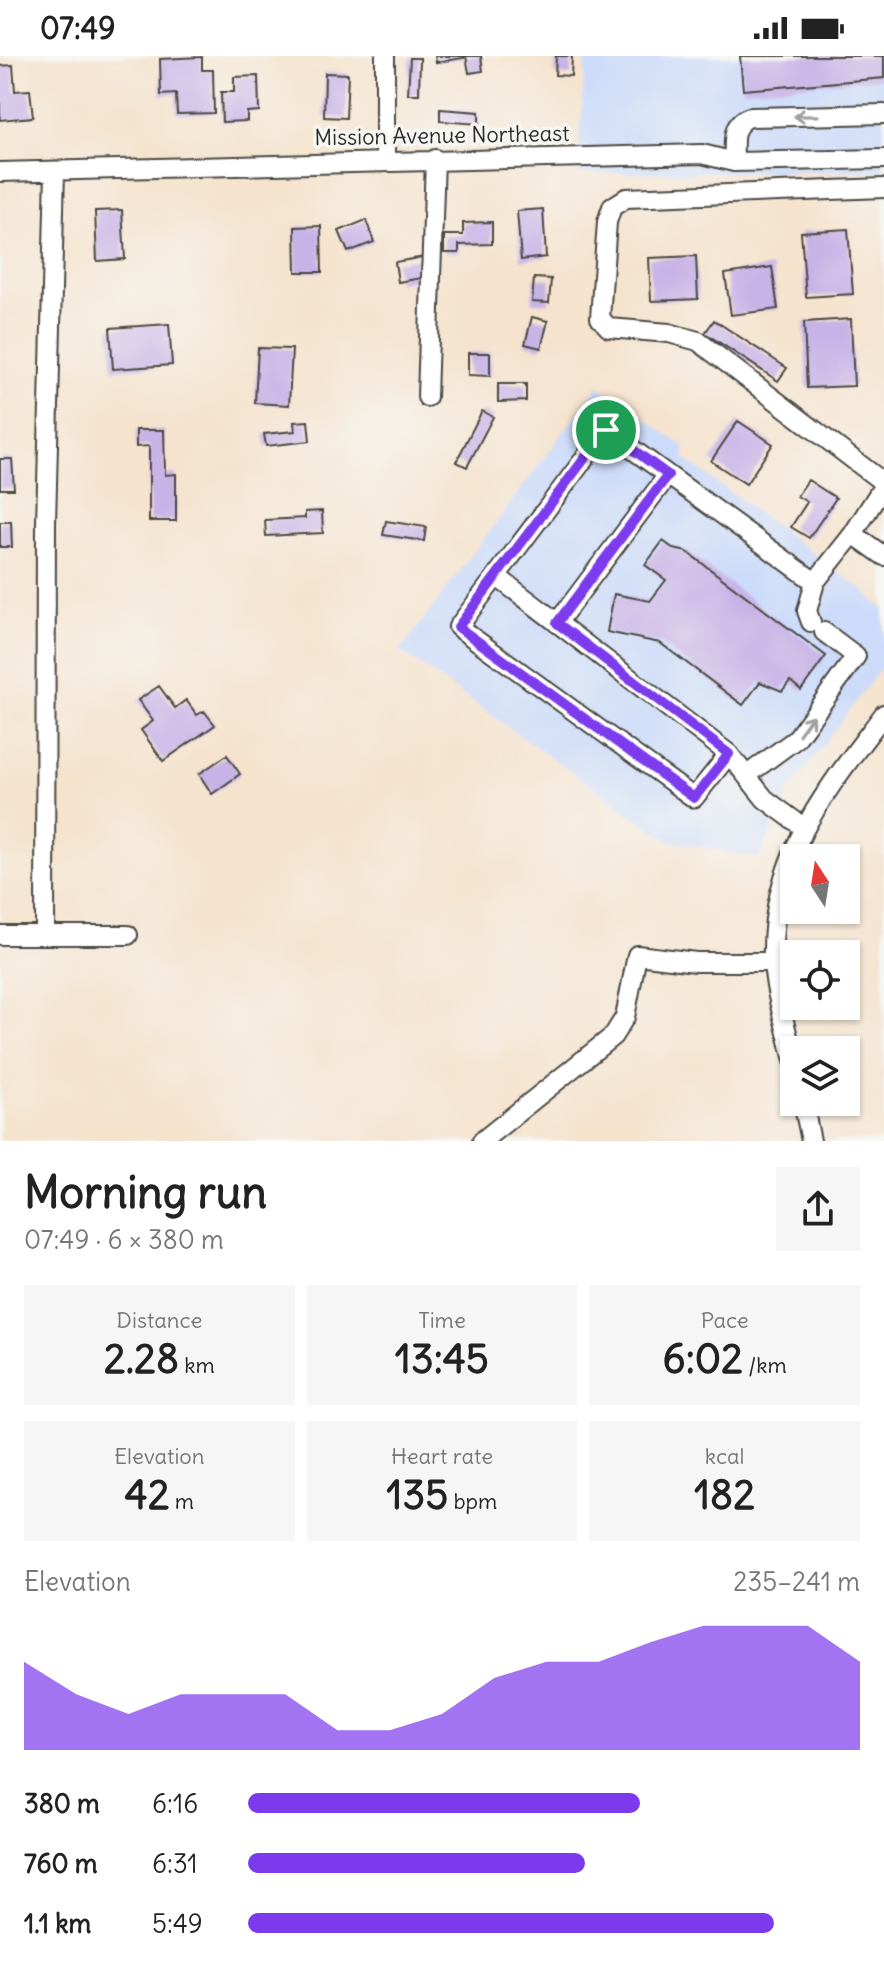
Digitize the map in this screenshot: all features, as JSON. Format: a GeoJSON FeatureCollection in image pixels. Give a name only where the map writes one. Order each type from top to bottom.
{"type":"FeatureCollection","features":[{"type":"Feature","properties":{"kind":"street"},"geometry":{"type":"LineString","coordinates":[[385,56],[385,160]]}},
{"type":"Feature","properties":{"kind":"street"},"geometry":{"type":"LineString","coordinates":[[734,162],[734,130],[741,120],[750,117],[884,114]]}},
{"type":"Feature","properties":{"kind":"street","name":"Mission Avenue Northeast"},"geometry":{"type":"LineString","coordinates":[[0,172],[702,154],[734,162],[884,159]]}},
{"type":"Feature","properties":{"kind":"street"},"geometry":{"type":"LineString","coordinates":[[427,397],[435,159]]}},
{"type":"Feature","properties":{"kind":"street"},"geometry":{"type":"LineString","coordinates":[[45,933],[46,523],[55,171]]}},
{"type":"Feature","properties":{"kind":"street"},"geometry":{"type":"LineString","coordinates":[[747,775],[796,739],[856,656],[817,627],[807,611],[815,582],[853,534],[884,484],[698,341],[669,333],[609,328],[600,318],[607,222],[612,207],[626,198],[884,188]]}},
{"type":"Feature","properties":{"kind":"street"},"geometry":{"type":"LineString","coordinates":[[729,754],[694,798],[458,627],[606,430],[815,582]]}},
{"type":"Feature","properties":{"kind":"street"},"geometry":{"type":"LineString","coordinates":[[557,623],[668,475]]}},
{"type":"Feature","properties":{"kind":"street"},"geometry":{"type":"LineString","coordinates":[[853,534],[884,556]]}},
{"type":"Feature","properties":{"kind":"street"},"geometry":{"type":"LineString","coordinates":[[496,576],[729,754],[765,799],[803,827]]}},
{"type":"Feature","properties":{"kind":"street"},"geometry":{"type":"LineString","coordinates":[[789,1036],[773,962],[774,920],[784,873],[803,827],[883,716]]}},
{"type":"Feature","properties":{"kind":"street"},"geometry":{"type":"LineString","coordinates":[[0,935],[128,935]]}},
{"type":"Feature","properties":{"kind":"street"},"geometry":{"type":"LineString","coordinates":[[482,1141],[613,1036],[625,1017],[637,955],[696,962],[773,962]]}},
{"type":"Feature","properties":{"kind":"street"},"geometry":{"type":"LineString","coordinates":[[806,1116],[811,1141]]}},
{"type":"Feature","properties":{"kind":"shaded area"},"geometry":{"type":"Polygon","coordinates":[[[586,56],[884,56],[884,171],[577,173],[586,56]]]}},
{"type":"Feature","properties":{"kind":"shaded area"},"geometry":{"type":"Polygon","coordinates":[[[598,386],[684,446],[685,459],[862,589],[884,609],[884,664],[789,791],[759,859],[668,840],[400,651],[598,386]]]}},
{"type":"Feature","properties":{"kind":"building"},"geometry":{"type":"Polygon","coordinates":[[[435,56],[464,56],[464,58],[436,62],[435,56]]]}},
{"type":"Feature","properties":{"kind":"building"},"geometry":{"type":"Polygon","coordinates":[[[466,56],[481,56],[483,71],[469,73],[466,56]]]}},
{"type":"Feature","properties":{"kind":"building"},"geometry":{"type":"Polygon","coordinates":[[[556,56],[572,56],[571,76],[555,75],[556,56]]]}},
{"type":"Feature","properties":{"kind":"building"},"geometry":{"type":"Polygon","coordinates":[[[740,56],[884,56],[884,78],[743,90],[740,56]]]}},
{"type":"Feature","properties":{"kind":"building"},"geometry":{"type":"Polygon","coordinates":[[[202,57],[202,70],[213,70],[214,113],[177,114],[176,94],[161,95],[160,59],[202,57]]]}},
{"type":"Feature","properties":{"kind":"building"},"geometry":{"type":"Polygon","coordinates":[[[410,58],[420,58],[419,94],[408,94],[410,58]]]}},
{"type":"Feature","properties":{"kind":"building"},"geometry":{"type":"Polygon","coordinates":[[[13,65],[15,91],[30,90],[33,117],[0,120],[0,66],[13,65]]]}},
{"type":"Feature","properties":{"kind":"building"},"geometry":{"type":"Polygon","coordinates":[[[325,73],[348,74],[346,118],[324,117],[325,73]]]}},
{"type":"Feature","properties":{"kind":"building"},"geometry":{"type":"Polygon","coordinates":[[[258,76],[259,111],[247,112],[247,121],[222,122],[221,92],[234,92],[234,77],[258,76]]]}},
{"type":"Feature","properties":{"kind":"building"},"geometry":{"type":"Polygon","coordinates":[[[440,109],[479,112],[479,124],[440,121],[440,109]]]}},
{"type":"Feature","properties":{"kind":"building"},"geometry":{"type":"Polygon","coordinates":[[[543,209],[546,257],[521,260],[517,211],[543,209]]]}},
{"type":"Feature","properties":{"kind":"building"},"geometry":{"type":"Polygon","coordinates":[[[122,210],[125,259],[97,261],[95,211],[122,210]]]}},
{"type":"Feature","properties":{"kind":"building"},"geometry":{"type":"Polygon","coordinates":[[[366,220],[374,242],[348,252],[339,231],[366,220]]]}},
{"type":"Feature","properties":{"kind":"building"},"geometry":{"type":"Polygon","coordinates":[[[492,222],[492,244],[459,245],[459,253],[444,253],[444,235],[463,235],[463,223],[492,222]]]}},
{"type":"Feature","properties":{"kind":"building"},"geometry":{"type":"Polygon","coordinates":[[[321,226],[322,272],[296,272],[295,227],[321,226]]]}},
{"type":"Feature","properties":{"kind":"building"},"geometry":{"type":"Polygon","coordinates":[[[848,229],[853,294],[806,297],[801,232],[848,229]]]}},
{"type":"Feature","properties":{"kind":"building"},"geometry":{"type":"Polygon","coordinates":[[[696,256],[698,299],[651,301],[649,258],[696,256]]]}},
{"type":"Feature","properties":{"kind":"building"},"geometry":{"type":"Polygon","coordinates":[[[425,257],[428,277],[398,282],[395,262],[425,257]]]}},
{"type":"Feature","properties":{"kind":"building"},"geometry":{"type":"Polygon","coordinates":[[[772,267],[778,309],[731,315],[725,274],[772,267]]]}},
{"type":"Feature","properties":{"kind":"building"},"geometry":{"type":"Polygon","coordinates":[[[534,278],[551,279],[549,303],[532,302],[534,278]]]}},
{"type":"Feature","properties":{"kind":"building"},"geometry":{"type":"Polygon","coordinates":[[[532,317],[548,321],[541,348],[525,344],[532,317]]]}},
{"type":"Feature","properties":{"kind":"building"},"geometry":{"type":"Polygon","coordinates":[[[851,319],[854,386],[807,388],[804,322],[851,319]]]}},
{"type":"Feature","properties":{"kind":"building"},"geometry":{"type":"Polygon","coordinates":[[[714,320],[787,368],[778,381],[705,333],[714,320]]]}},
{"type":"Feature","properties":{"kind":"building"},"geometry":{"type":"Polygon","coordinates":[[[169,324],[172,365],[113,369],[110,328],[169,324]]]}},
{"type":"Feature","properties":{"kind":"building"},"geometry":{"type":"Polygon","coordinates":[[[258,348],[292,349],[289,405],[255,403],[258,348]]]}},
{"type":"Feature","properties":{"kind":"building"},"geometry":{"type":"Polygon","coordinates":[[[468,353],[490,353],[490,376],[468,375],[468,353]]]}},
{"type":"Feature","properties":{"kind":"building"},"geometry":{"type":"Polygon","coordinates":[[[498,384],[526,384],[526,401],[498,402],[498,384]]]}},
{"type":"Feature","properties":{"kind":"building"},"geometry":{"type":"Polygon","coordinates":[[[482,411],[493,417],[467,467],[456,462],[482,411]]]}},
{"type":"Feature","properties":{"kind":"building"},"geometry":{"type":"Polygon","coordinates":[[[308,421],[310,441],[266,446],[264,434],[295,431],[294,422],[308,421]]]}},
{"type":"Feature","properties":{"kind":"building"},"geometry":{"type":"Polygon","coordinates":[[[738,421],[773,444],[746,484],[711,461],[738,421]]]}},
{"type":"Feature","properties":{"kind":"building"},"geometry":{"type":"Polygon","coordinates":[[[136,430],[164,430],[165,475],[176,474],[176,521],[149,521],[149,446],[136,447],[136,430]]]}},
{"type":"Feature","properties":{"kind":"building"},"geometry":{"type":"Polygon","coordinates":[[[0,459],[12,459],[14,489],[0,489],[0,459]]]}},
{"type":"Feature","properties":{"kind":"building"},"geometry":{"type":"Polygon","coordinates":[[[808,480],[836,498],[809,538],[791,527],[807,502],[797,496],[808,480]]]}},
{"type":"Feature","properties":{"kind":"building"},"geometry":{"type":"Polygon","coordinates":[[[322,511],[323,533],[266,536],[265,520],[305,518],[305,512],[322,511]]]}},
{"type":"Feature","properties":{"kind":"building"},"geometry":{"type":"Polygon","coordinates":[[[386,521],[426,527],[424,541],[383,535],[386,521]]]}},
{"type":"Feature","properties":{"kind":"building"},"geometry":{"type":"Polygon","coordinates":[[[0,522],[11,522],[12,547],[0,547],[0,522]]]}},
{"type":"Feature","properties":{"kind":"building"},"geometry":{"type":"Polygon","coordinates":[[[663,541],[674,549],[687,552],[826,656],[801,690],[790,681],[782,691],[760,682],[743,705],[660,643],[607,632],[614,594],[650,601],[666,580],[645,565],[663,541]]]}},
{"type":"Feature","properties":{"kind":"building"},"geometry":{"type":"Polygon","coordinates":[[[159,686],[175,708],[186,700],[197,715],[204,711],[215,725],[163,761],[141,730],[153,721],[138,700],[159,686]]]}},
{"type":"Feature","properties":{"kind":"building"},"geometry":{"type":"Polygon","coordinates":[[[227,755],[240,774],[212,794],[199,774],[227,755]]]}},
{"type":"Feature","properties":{"kind":"route"},"geometry":{"type":"LineString","coordinates":[[606,430],[668,475],[557,623],[729,754],[694,798],[458,627],[606,430]]}}]}
